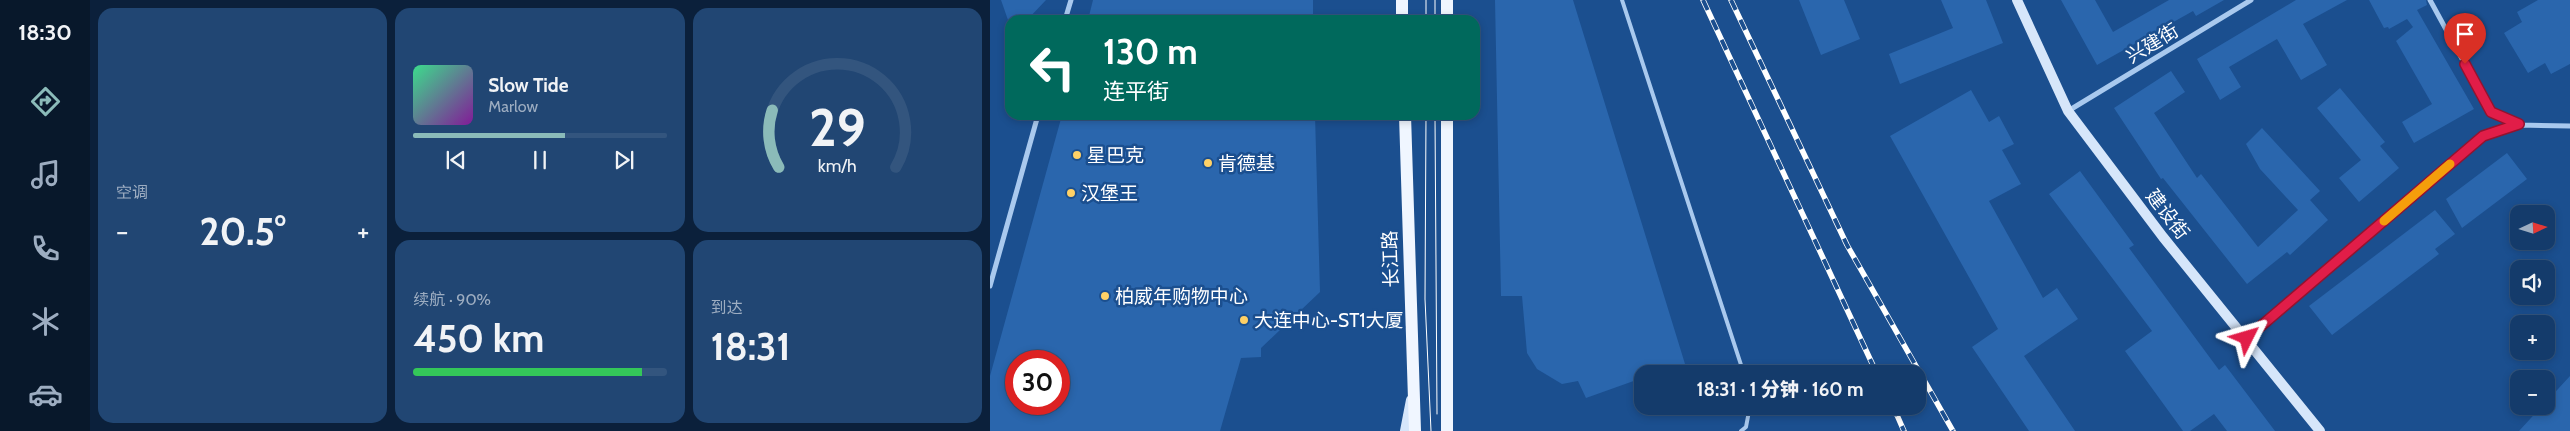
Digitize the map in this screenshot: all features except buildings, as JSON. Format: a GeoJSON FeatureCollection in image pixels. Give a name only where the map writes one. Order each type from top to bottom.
{"type":"FeatureCollection","features":[{"type":"Feature","properties":{"kind":"main road"},"geometry":{"type":"LineString","coordinates":[[1402,0],[1402,15]]}},
{"type":"Feature","properties":{"kind":"main road"},"geometry":{"type":"LineString","coordinates":[[1447,0],[1447,15]]}},
{"type":"Feature","properties":{"kind":"main road","name":"建设街"},"geometry":{"type":"LineString","coordinates":[[2017,0],[2068,111],[2163,237],[2247,338],[2320,431]]}},
{"type":"Feature","properties":{"kind":"main road","name":"长江路"},"geometry":{"type":"LineString","coordinates":[[1405,120],[1412,389],[1415,431]]}},
{"type":"Feature","properties":{"kind":"main road"},"geometry":{"type":"LineString","coordinates":[[1447,120],[1447,431]]}},
{"type":"Feature","properties":{"kind":"main road"},"geometry":{"type":"LineString","coordinates":[[1405,431],[1412,389]]}},
{"type":"Feature","properties":{"kind":"street"},"geometry":{"type":"LineString","coordinates":[[1066,15],[1071,0]]}},
{"type":"Feature","properties":{"kind":"street","name":"兴建街"},"geometry":{"type":"LineString","coordinates":[[2068,111],[2251,0]]}},
{"type":"Feature","properties":{"kind":"street"},"geometry":{"type":"LineString","coordinates":[[2430,0],[2491,112],[2519,124]]}},
{"type":"Feature","properties":{"kind":"street"},"geometry":{"type":"LineString","coordinates":[[990,286],[1037,120]]}},
{"type":"Feature","properties":{"kind":"street"},"geometry":{"type":"LineString","coordinates":[[2247,338],[2483,136],[2519,124],[2570,126]]}},
{"type":"Feature","properties":{"kind":"lane"},"geometry":{"type":"LineString","coordinates":[[1622,0],[1741,365]]}},
{"type":"Feature","properties":{"kind":"lane"},"geometry":{"type":"LineString","coordinates":[[1741,431],[1746,427],[1748,415]]}},
{"type":"Feature","properties":{"kind":"tram line"},"geometry":{"type":"LineString","coordinates":[[1426,0],[1426,15]]}},
{"type":"Feature","properties":{"kind":"tram line"},"geometry":{"type":"LineString","coordinates":[[1435,0],[1435,15]]}},
{"type":"Feature","properties":{"kind":"tram line"},"geometry":{"type":"LineString","coordinates":[[1426,120],[1425,299],[1431,431]]}},
{"type":"Feature","properties":{"kind":"tram line"},"geometry":{"type":"LineString","coordinates":[[1435,120],[1437,414]]}},
{"type":"Feature","properties":{"kind":"railway"},"geometry":{"type":"LineString","coordinates":[[1703,0],[1873,365]]}},
{"type":"Feature","properties":{"kind":"railway"},"geometry":{"type":"LineString","coordinates":[[1731,0],[1847,245],[1953,431]]}},
{"type":"Feature","properties":{"kind":"railway"},"geometry":{"type":"LineString","coordinates":[[1897,415],[1904,431]]}},
{"type":"Feature","properties":{"kind":"slow traffic"},"geometry":{"type":"LineString","coordinates":[[2384,221],[2450,164]]}},
{"type":"Feature","properties":{"kind":"place","name":"星巴克"},"geometry":{"type":"Point","coordinates":[1077,155]}},
{"type":"Feature","properties":{"kind":"place","name":"肯德基"},"geometry":{"type":"Point","coordinates":[1208,163]}},
{"type":"Feature","properties":{"kind":"place","name":"汉堡王"},"geometry":{"type":"Point","coordinates":[1071,193]}},
{"type":"Feature","properties":{"kind":"place","name":"柏威年购物中心"},"geometry":{"type":"Point","coordinates":[1105,296]}},
{"type":"Feature","properties":{"kind":"place","name":"大连中心-ST1大厦"},"geometry":{"type":"Point","coordinates":[1244,320]}},
{"type":"Feature","properties":{"kind":"route"},"geometry":{"type":"LineString","coordinates":[[2247,338],[2483,136],[2501,128],[2519,124],[2491,112],[2465,64]]}}]}
